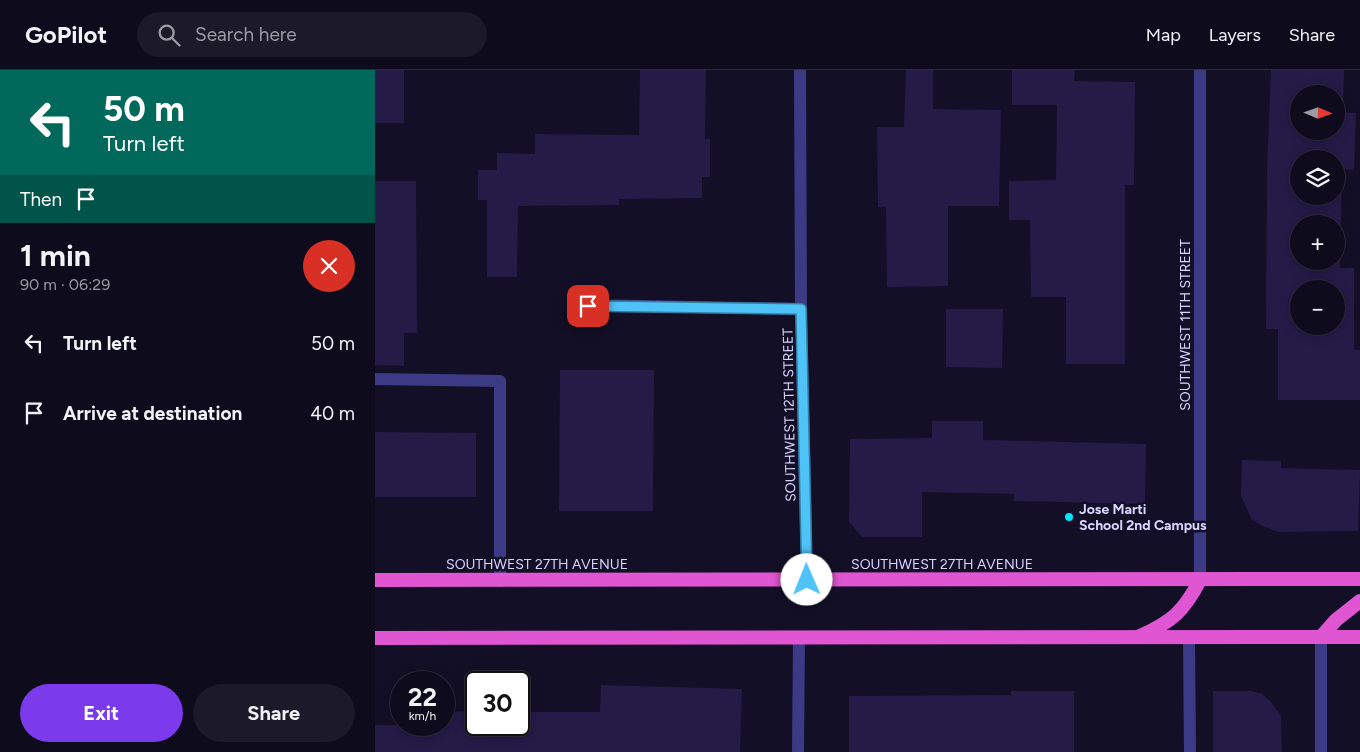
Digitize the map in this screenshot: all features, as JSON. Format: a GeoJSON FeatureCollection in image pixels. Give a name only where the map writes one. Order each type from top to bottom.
{"type":"FeatureCollection","features":[{"type":"Feature","properties":{"kind":"highway","name":"SOUTHWEST 27TH AVENUE"},"geometry":{"type":"LineString","coordinates":[[375,580],[1360,579]]}},
{"type":"Feature","properties":{"kind":"highway"},"geometry":{"type":"LineString","coordinates":[[1135,639],[1163,626],[1180,613],[1200,580]]}},
{"type":"Feature","properties":{"kind":"highway"},"geometry":{"type":"LineString","coordinates":[[1321,637],[1336,620],[1360,602]]}},
{"type":"Feature","properties":{"kind":"highway"},"geometry":{"type":"LineString","coordinates":[[375,638],[799,637],[1135,639],[1360,637]]}},
{"type":"Feature","properties":{"kind":"street","name":"SOUTHWEST 12TH STREET"},"geometry":{"type":"LineString","coordinates":[[800,70],[801,309],[807,580]]}},
{"type":"Feature","properties":{"kind":"street","name":"SOUTHWEST 11TH STREET"},"geometry":{"type":"LineString","coordinates":[[1200,70],[1200,580]]}},
{"type":"Feature","properties":{"kind":"street"},"geometry":{"type":"LineString","coordinates":[[588,306],[801,309]]}},
{"type":"Feature","properties":{"kind":"street"},"geometry":{"type":"LineString","coordinates":[[375,380],[500,381],[500,581]]}},
{"type":"Feature","properties":{"kind":"street"},"geometry":{"type":"LineString","coordinates":[[799,637],[799,752]]}},
{"type":"Feature","properties":{"kind":"street"},"geometry":{"type":"LineString","coordinates":[[1321,637],[1321,752]]}},
{"type":"Feature","properties":{"kind":"street"},"geometry":{"type":"LineString","coordinates":[[1189,638],[1190,752]]}},
{"type":"Feature","properties":{"kind":"building"},"geometry":{"type":"Polygon","coordinates":[[[375,70],[404,70],[404,123],[375,123],[375,70]]]}},
{"type":"Feature","properties":{"kind":"building"},"geometry":{"type":"Polygon","coordinates":[[[640,70],[706,70],[705,139],[710,139],[710,177],[702,177],[702,198],[619,199],[619,205],[518,206],[517,277],[487,277],[487,200],[478,200],[478,170],[497,170],[497,153],[535,154],[535,134],[639,135],[640,70]]]}},
{"type":"Feature","properties":{"kind":"building"},"geometry":{"type":"Polygon","coordinates":[[[906,70],[933,70],[933,109],[1001,110],[999,206],[948,206],[948,286],[887,287],[886,207],[878,207],[877,127],[904,127],[906,70]]]}},
{"type":"Feature","properties":{"kind":"building"},"geometry":{"type":"Polygon","coordinates":[[[1012,70],[1075,70],[1074,81],[1135,82],[1134,185],[1125,185],[1125,364],[1066,364],[1066,297],[1031,297],[1030,220],[1009,220],[1009,181],[1056,180],[1057,105],[1012,105],[1012,70]]]}},
{"type":"Feature","properties":{"kind":"building"},"geometry":{"type":"Polygon","coordinates":[[[1271,70],[1344,70],[1344,85],[1290,85],[1290,140],[1345,140],[1345,112],[1356,113],[1354,170],[1345,169],[1345,150],[1290,150],[1290,205],[1341,205],[1341,215],[1290,215],[1290,270],[1345,270],[1345,268],[1354,268],[1354,350],[1360,350],[1360,400],[1278,400],[1278,329],[1266,329],[1267,167],[1271,70]]]}},
{"type":"Feature","properties":{"kind":"building"},"geometry":{"type":"Polygon","coordinates":[[[375,181],[416,181],[417,333],[404,333],[404,366],[375,365],[375,181]]]}},
{"type":"Feature","properties":{"kind":"building"},"geometry":{"type":"Polygon","coordinates":[[[946,309],[1003,309],[1002,368],[946,367],[946,309]]]}},
{"type":"Feature","properties":{"kind":"building"},"geometry":{"type":"Polygon","coordinates":[[[560,370],[654,370],[653,511],[559,511],[560,370]]]}},
{"type":"Feature","properties":{"kind":"building"},"geometry":{"type":"Polygon","coordinates":[[[932,421],[983,421],[983,440],[1146,444],[1145,504],[1014,501],[1014,494],[922,492],[922,537],[862,537],[849,522],[850,439],[932,438],[932,421]]]}},
{"type":"Feature","properties":{"kind":"building"},"geometry":{"type":"Polygon","coordinates":[[[375,432],[476,433],[476,497],[375,497],[375,432]]]}},
{"type":"Feature","properties":{"kind":"building"},"geometry":{"type":"Polygon","coordinates":[[[1242,460],[1281,461],[1281,468],[1360,470],[1358,531],[1278,532],[1252,520],[1241,496],[1242,460]]]}},
{"type":"Feature","properties":{"kind":"building"},"geometry":{"type":"Polygon","coordinates":[[[601,685],[742,689],[740,752],[375,752],[375,725],[390,725],[390,736],[455,736],[455,711],[465,712],[465,736],[530,736],[530,712],[600,712],[601,685]]]}},
{"type":"Feature","properties":{"kind":"building"},"geometry":{"type":"Polygon","coordinates":[[[1011,691],[1074,691],[1074,752],[849,752],[849,696],[1011,695],[1011,691]]]}},
{"type":"Feature","properties":{"kind":"building"},"geometry":{"type":"Polygon","coordinates":[[[1213,691],[1251,691],[1262,694],[1271,702],[1281,716],[1282,752],[1213,752],[1213,691]]]}},
{"type":"Feature","properties":{"kind":"place","name":"Jose Marti School 2nd Campus"},"geometry":{"type":"Point","coordinates":[1069,517]}},
{"type":"Feature","properties":{"kind":"route"},"geometry":{"type":"LineString","coordinates":[[588,306],[801,309],[807,580]]}}]}
